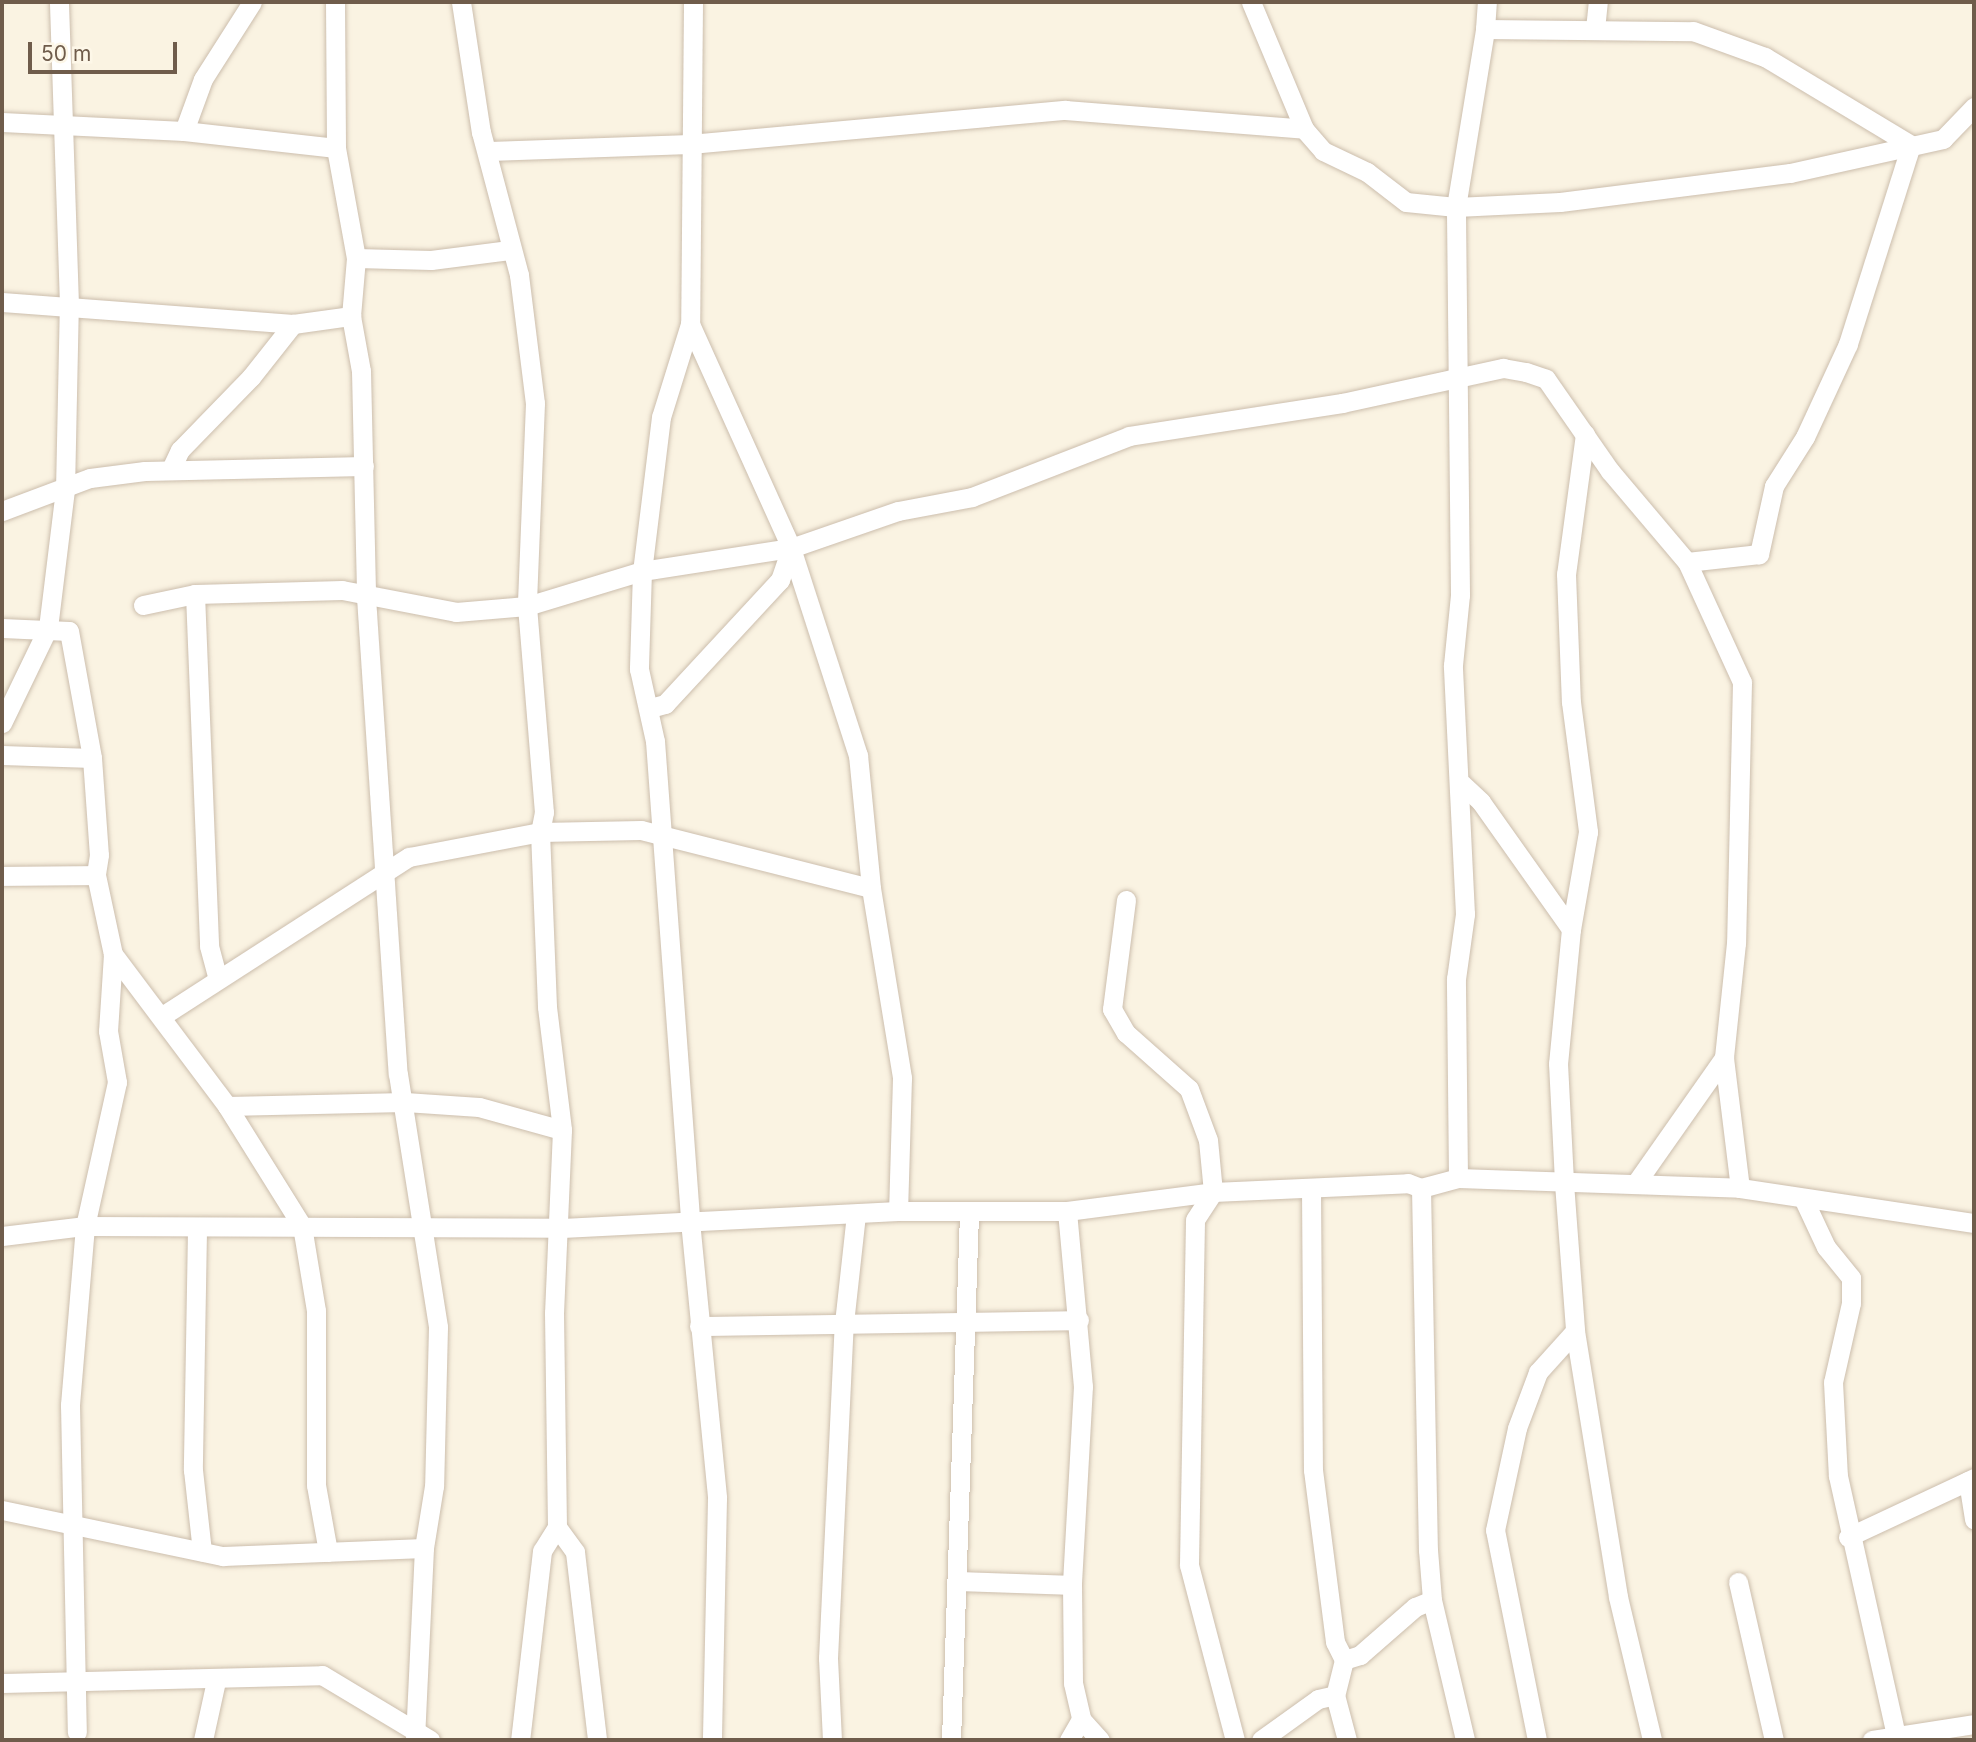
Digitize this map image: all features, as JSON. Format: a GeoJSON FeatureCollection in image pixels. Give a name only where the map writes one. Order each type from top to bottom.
{"type":"FeatureCollection","features":[{"type":"Feature","properties":{"kind":"street"},"geometry":{"type":"LineString","coordinates":[[2,723],[48,628],[65,490],[69,305],[66,129],[59,2]]}},
{"type":"Feature","properties":{"kind":"street"},"geometry":{"type":"LineString","coordinates":[[184,131],[203,79],[252,2]]}},
{"type":"Feature","properties":{"kind":"street"},"geometry":{"type":"LineString","coordinates":[[335,2],[336,148],[356,258],[351,316],[361,371],[366,597],[384,873],[405,1102],[438,1326],[434,1486],[424,1548],[421,1737]]}},
{"type":"Feature","properties":{"kind":"street"},"geometry":{"type":"LineString","coordinates":[[461,2],[509,250],[524,306],[535,403],[527,606],[544,812],[540,832],[547,1007],[562,1130],[562,1227],[554,1313],[557,1527],[542,1551],[520,1740]]}},
{"type":"Feature","properties":{"kind":"street"},"geometry":{"type":"LineString","coordinates":[[693,2],[690,324],[661,416],[642,571],[639,669],[650,708],[663,837],[690,1221],[718,1498],[712,1740]]}},
{"type":"Feature","properties":{"kind":"street"},"geometry":{"type":"LineString","coordinates":[[1251,2],[1304,129],[1322,151],[1367,172],[1406,201],[1456,207],[1560,202],[1790,173],[1943,139],[1974,107]]}},
{"type":"Feature","properties":{"kind":"street"},"geometry":{"type":"LineString","coordinates":[[1458,1178],[1456,979],[1465,914],[1462,784],[1453,665],[1460,596],[1456,207],[1487,2]]}},
{"type":"Feature","properties":{"kind":"street"},"geometry":{"type":"LineString","coordinates":[[1595,29],[1598,2]]}},
{"type":"Feature","properties":{"kind":"street"},"geometry":{"type":"LineString","coordinates":[[1485,29],[1693,31],[1765,57],[1911,145]]}},
{"type":"Feature","properties":{"kind":"street"},"geometry":{"type":"LineString","coordinates":[[489,151],[690,144],[1065,110],[1304,129]]}},
{"type":"Feature","properties":{"kind":"street"},"geometry":{"type":"LineString","coordinates":[[2,122],[66,129],[184,131],[336,148]]}},
{"type":"Feature","properties":{"kind":"street"},"geometry":{"type":"LineString","coordinates":[[1687,562],[1759,554],[1774,486],[1805,437],[1848,344],[1911,145]]}},
{"type":"Feature","properties":{"kind":"street"},"geometry":{"type":"LineString","coordinates":[[356,258],[431,260],[509,250]]}},
{"type":"Feature","properties":{"kind":"street"},"geometry":{"type":"LineString","coordinates":[[2,302],[293,324],[351,316]]}},
{"type":"Feature","properties":{"kind":"street"},"geometry":{"type":"LineString","coordinates":[[171,469],[180,450],[251,377],[293,324]]}},
{"type":"Feature","properties":{"kind":"street"},"geometry":{"type":"LineString","coordinates":[[690,324],[792,548],[858,755],[871,888],[902,1079],[898,1211]]}},
{"type":"Feature","properties":{"kind":"street"},"geometry":{"type":"LineString","coordinates":[[143,605],[195,594],[342,590],[366,597],[456,612],[527,606],[642,571],[792,548],[898,511],[972,497],[1129,436],[1342,403],[1458,375],[1503,368],[1546,380],[1687,562],[1742,682],[1736,943],[1724,1058],[1740,1188]]}},
{"type":"Feature","properties":{"kind":"street"},"geometry":{"type":"LineString","coordinates":[[1586,434],[1566,575],[1571,702],[1587,797],[1583,871],[1571,929],[1559,1063],[1564,1183],[1574,1331],[1618,1597],[1651,1740]]}},
{"type":"Feature","properties":{"kind":"street"},"geometry":{"type":"LineString","coordinates":[[2,511],[65,490],[90,478],[171,469],[365,466]]}},
{"type":"Feature","properties":{"kind":"street"},"geometry":{"type":"LineString","coordinates":[[650,708],[665,704],[780,580],[792,548]]}},
{"type":"Feature","properties":{"kind":"street"},"geometry":{"type":"LineString","coordinates":[[195,594],[209,946],[218,979]]}},
{"type":"Feature","properties":{"kind":"street"},"geometry":{"type":"LineString","coordinates":[[2,628],[69,631],[92,758],[99,855],[96,875],[113,954],[108,1031],[117,1082],[85,1226],[70,1405],[72,1682],[77,1732]]}},
{"type":"Feature","properties":{"kind":"street"},"geometry":{"type":"LineString","coordinates":[[2,755],[92,758]]}},
{"type":"Feature","properties":{"kind":"street"},"geometry":{"type":"LineString","coordinates":[[1462,784],[1481,802],[1571,929]]}},
{"type":"Feature","properties":{"kind":"street"},"geometry":{"type":"LineString","coordinates":[[162,1016],[409,856],[540,832],[641,831],[871,888]]}},
{"type":"Feature","properties":{"kind":"street"},"geometry":{"type":"LineString","coordinates":[[2,876],[96,875]]}},
{"type":"Feature","properties":{"kind":"street"},"geometry":{"type":"LineString","coordinates":[[1126,900],[1112,1009],[1126,1033],[1189,1089],[1208,1140],[1213,1192],[1195,1220],[1189,1564],[1235,1740]]}},
{"type":"Feature","properties":{"kind":"street"},"geometry":{"type":"LineString","coordinates":[[113,954],[227,1106],[302,1226],[316,1311],[316,1485],[328,1552]]}},
{"type":"Feature","properties":{"kind":"street"},"geometry":{"type":"LineString","coordinates":[[1636,1183],[1724,1058]]}},
{"type":"Feature","properties":{"kind":"street"},"geometry":{"type":"LineString","coordinates":[[227,1106],[405,1102],[479,1107],[562,1130]]}},
{"type":"Feature","properties":{"kind":"street"},"geometry":{"type":"LineString","coordinates":[[2,1236],[85,1226],[177,1224],[197,1230],[423,1225],[562,1227],[898,1211],[969,1214],[1067,1211],[1213,1192],[1408,1183],[1420,1188],[1458,1178],[1740,1188],[1974,1223]]}},
{"type":"Feature","properties":{"kind":"street"},"geometry":{"type":"LineString","coordinates":[[1420,1188],[1432,1600],[1465,1740]]}},
{"type":"Feature","properties":{"kind":"street"},"geometry":{"type":"LineString","coordinates":[[1311,1189],[1312,1469],[1335,1642],[1344,1660],[1335,1695],[1346,1740]]}},
{"type":"Feature","properties":{"kind":"street"},"geometry":{"type":"LineString","coordinates":[[1803,1198],[1825,1247],[1851,1278],[1851,1303],[1833,1382],[1838,1476],[1849,1538],[1865,1588],[1896,1738]]}},
{"type":"Feature","properties":{"kind":"street"},"geometry":{"type":"LineString","coordinates":[[1067,1211],[1083,1386],[1072,1585],[1073,1683],[1081,1719],[1100,1740]]}},
{"type":"Feature","properties":{"kind":"street"},"geometry":{"type":"LineString","coordinates":[[832,1740],[828,1658],[844,1323],[856,1214]]}},
{"type":"Feature","properties":{"kind":"street"},"geometry":{"type":"LineString","coordinates":[[951,1740],[960,1581],[962,1322],[969,1214]]}},
{"type":"Feature","properties":{"kind":"street"},"geometry":{"type":"LineString","coordinates":[[197,1230],[193,1470],[202,1552]]}},
{"type":"Feature","properties":{"kind":"street"},"geometry":{"type":"LineString","coordinates":[[699,1326],[1079,1320]]}},
{"type":"Feature","properties":{"kind":"street"},"geometry":{"type":"LineString","coordinates":[[1536,1740],[1495,1530],[1517,1428],[1538,1372],[1574,1331]]}},
{"type":"Feature","properties":{"kind":"street"},"geometry":{"type":"LineString","coordinates":[[1849,1538],[1971,1479],[1974,1520]]}},
{"type":"Feature","properties":{"kind":"street"},"geometry":{"type":"LineString","coordinates":[[2,1510],[70,1521],[202,1552],[328,1552],[424,1548]]}},
{"type":"Feature","properties":{"kind":"street"},"geometry":{"type":"LineString","coordinates":[[557,1527],[575,1552],[597,1740]]}},
{"type":"Feature","properties":{"kind":"street"},"geometry":{"type":"LineString","coordinates":[[960,1581],[1072,1585]]}},
{"type":"Feature","properties":{"kind":"street"},"geometry":{"type":"LineString","coordinates":[[1738,1582],[1774,1740]]}},
{"type":"Feature","properties":{"kind":"street"},"geometry":{"type":"LineString","coordinates":[[1344,1660],[1369,1649],[1415,1606],[1432,1600]]}},
{"type":"Feature","properties":{"kind":"street"},"geometry":{"type":"LineString","coordinates":[[2,1683],[199,1677],[216,1681],[322,1675],[421,1737]]}},
{"type":"Feature","properties":{"kind":"street"},"geometry":{"type":"LineString","coordinates":[[203,1740],[216,1681]]}},
{"type":"Feature","properties":{"kind":"street"},"geometry":{"type":"LineString","coordinates":[[1261,1740],[1318,1699],[1335,1695]]}},
{"type":"Feature","properties":{"kind":"street"},"geometry":{"type":"LineString","coordinates":[[1069,1740],[1081,1719]]}},
{"type":"Feature","properties":{"kind":"street"},"geometry":{"type":"LineString","coordinates":[[1872,1740],[1974,1724]]}}]}
